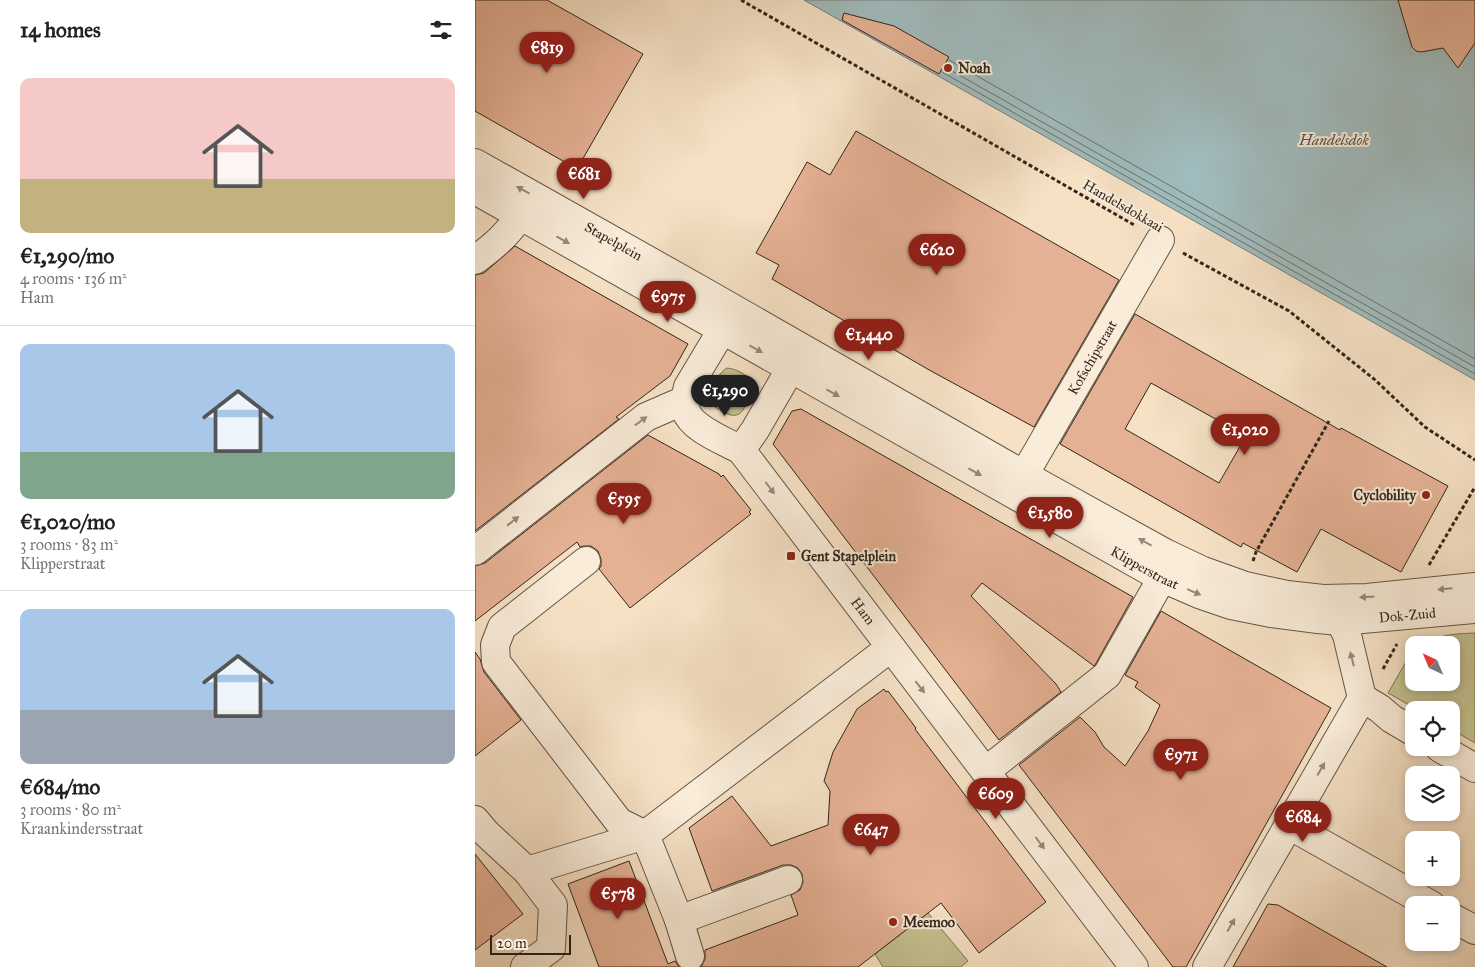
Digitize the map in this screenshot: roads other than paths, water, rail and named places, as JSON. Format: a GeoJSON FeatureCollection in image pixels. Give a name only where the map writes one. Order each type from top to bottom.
{"type":"FeatureCollection","features":[{"type":"Feature","properties":{"kind":"street","name":"Stapelplein"},"geometry":{"type":"LineString","coordinates":[[475,163],[640,270],[797,358]]}},
{"type":"Feature","properties":{"kind":"street","name":"Stapelplein"},"geometry":{"type":"LineString","coordinates":[[475,190],[521,216],[640,270]]}},
{"type":"Feature","properties":{"kind":"street"},"geometry":{"type":"LineString","coordinates":[[475,260],[498,243],[521,216]]}},
{"type":"Feature","properties":{"kind":"street","name":"Kofschipstraat"},"geometry":{"type":"LineString","coordinates":[[1024,475],[1159,240]]}},
{"type":"Feature","properties":{"kind":"street"},"geometry":{"type":"LineString","coordinates":[[475,551],[646,417],[685,400],[687,387],[728,320]]}},
{"type":"Feature","properties":{"kind":"street"},"geometry":{"type":"LineString","coordinates":[[741,450],[755,430],[797,358]]}},
{"type":"Feature","properties":{"kind":"street","name":"Klipperstraat"},"geometry":{"type":"LineString","coordinates":[[797,358],[1024,475],[1165,553],[1203,571],[1245,586],[1287,595],[1323,599],[1339,609]]}},
{"type":"Feature","properties":{"kind":"street","name":"Klipperstraat"},"geometry":{"type":"LineString","coordinates":[[797,358],[1162,578],[1231,605],[1271,613],[1339,609]]}},
{"type":"Feature","properties":{"kind":"street","name":"Ham"},"geometry":{"type":"LineString","coordinates":[[685,400],[687,412],[693,422],[702,429],[741,450],[1133,967]]}},
{"type":"Feature","properties":{"kind":"street"},"geometry":{"type":"LineString","coordinates":[[587,561],[502,627],[495,645],[496,662],[619,822],[645,835],[679,920],[690,956]]}},
{"type":"Feature","properties":{"kind":"street"},"geometry":{"type":"LineString","coordinates":[[985,771],[1107,675],[1162,578]]}},
{"type":"Feature","properties":{"kind":"street","name":"Dok-Zuid"},"geometry":{"type":"LineString","coordinates":[[1339,609],[1414,603],[1475,587]]}},
{"type":"Feature","properties":{"kind":"street","name":"Dok-Zuid"},"geometry":{"type":"LineString","coordinates":[[1414,603],[1475,609]]}},
{"type":"Feature","properties":{"kind":"street"},"geometry":{"type":"LineString","coordinates":[[1207,967],[1362,698],[1339,609]]}},
{"type":"Feature","properties":{"kind":"street"},"geometry":{"type":"LineString","coordinates":[[527,871],[645,835],[890,648]]}},
{"type":"Feature","properties":{"kind":"street"},"geometry":{"type":"LineString","coordinates":[[1362,698],[1405,727]]}},
{"type":"Feature","properties":{"kind":"street"},"geometry":{"type":"LineString","coordinates":[[1454,756],[1475,768]]}},
{"type":"Feature","properties":{"kind":"street"},"geometry":{"type":"LineString","coordinates":[[475,820],[486,833],[527,871],[553,905],[551,948],[525,967]]}},
{"type":"Feature","properties":{"kind":"street"},"geometry":{"type":"LineString","coordinates":[[1289,825],[1415,896]]}},
{"type":"Feature","properties":{"kind":"street"},"geometry":{"type":"LineString","coordinates":[[679,920],[787,880]]}},
{"type":"Feature","properties":{"kind":"water","name":"Handelsdok"},"geometry":{"type":"Polygon","coordinates":[[[804,0],[1475,0],[1475,380],[804,0]]]}},
{"type":"Feature","properties":{"kind":"place","name":"Noah"},"geometry":{"type":"Point","coordinates":[948,68]}},
{"type":"Feature","properties":{"kind":"place","name":"Cyclobility"},"geometry":{"type":"Point","coordinates":[1426,495]}},
{"type":"Feature","properties":{"kind":"place","name":"Gent Stapelplein"},"geometry":{"type":"Point","coordinates":[791,556]}},
{"type":"Feature","properties":{"kind":"place","name":"Meemoo"},"geometry":{"type":"Point","coordinates":[893,922]}}]}
